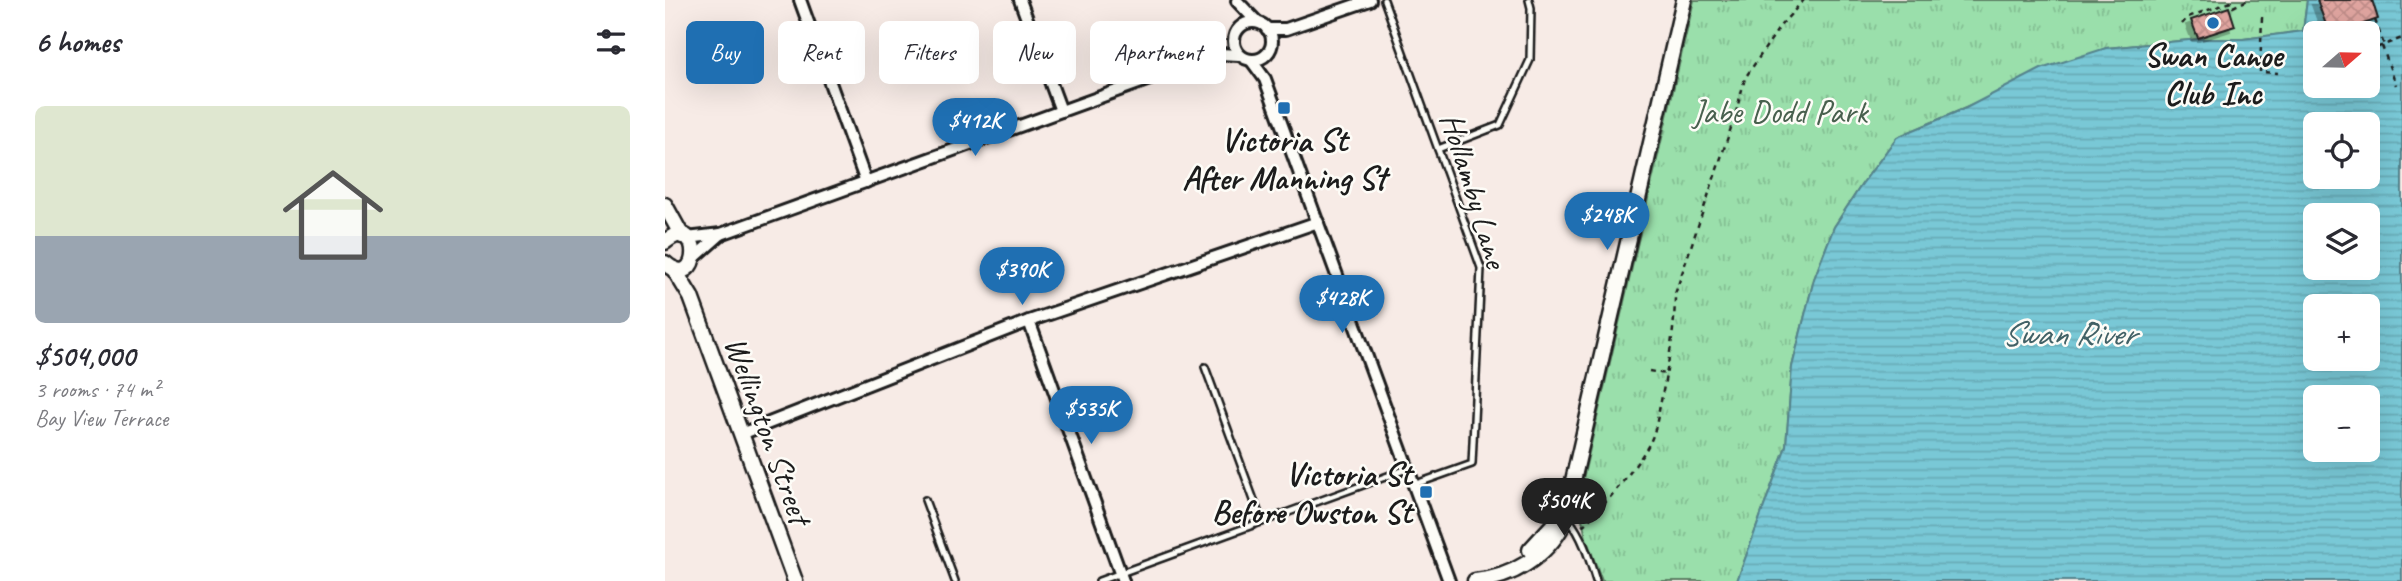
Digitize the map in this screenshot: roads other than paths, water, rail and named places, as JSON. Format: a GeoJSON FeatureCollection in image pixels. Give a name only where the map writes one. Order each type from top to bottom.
{"type":"FeatureCollection","features":[{"type":"Feature","properties":{"kind":"street"},"geometry":{"type":"LineString","coordinates":[[800,0],[866,182]]}},
{"type":"Feature","properties":{"kind":"street"},"geometry":{"type":"LineString","coordinates":[[1020,0],[1061,111]]}},
{"type":"Feature","properties":{"kind":"street"},"geometry":{"type":"LineString","coordinates":[[1226,46],[1245,23],[1286,29],[1370,0]]}},
{"type":"Feature","properties":{"kind":"street"},"geometry":{"type":"LineString","coordinates":[[1475,581],[1511,572],[1529,563],[1565,512],[1684,0]]}},
{"type":"Feature","properties":{"kind":"street"},"geometry":{"type":"LineString","coordinates":[[1237,1],[1262,25],[1272,40],[1265,79]]}},
{"type":"Feature","properties":{"kind":"street"},"geometry":{"type":"LineString","coordinates":[[1237,1],[1240,26]]}},
{"type":"Feature","properties":{"kind":"street"},"geometry":{"type":"LineString","coordinates":[[1251,60],[1268,51],[1286,29]]}},
{"type":"Feature","properties":{"kind":"street"},"geometry":{"type":"LineString","coordinates":[[1234,37],[1233,43],[1238,55]]}},
{"type":"Feature","properties":{"kind":"street"},"geometry":{"type":"LineString","coordinates":[[1226,54],[1251,60],[1265,79],[1449,581]]}},
{"type":"Feature","properties":{"kind":"street"},"geometry":{"type":"LineString","coordinates":[[665,240],[721,234],[1136,84]]}},
{"type":"Feature","properties":{"kind":"street"},"geometry":{"type":"LineString","coordinates":[[665,205],[684,237],[694,247],[693,260]]}},
{"type":"Feature","properties":{"kind":"street"},"geometry":{"type":"LineString","coordinates":[[741,434],[1029,321],[1318,222]]}},
{"type":"Feature","properties":{"kind":"street"},"geometry":{"type":"LineString","coordinates":[[668,266],[684,269],[721,234]]}},
{"type":"Feature","properties":{"kind":"street","name":"Wellington Street"},"geometry":{"type":"LineString","coordinates":[[691,298],[693,260]]}},
{"type":"Feature","properties":{"kind":"street","name":"Wellington Street"},"geometry":{"type":"LineString","coordinates":[[668,266],[691,298],[795,581]]}},
{"type":"Feature","properties":{"kind":"street"},"geometry":{"type":"LineString","coordinates":[[1029,321],[1122,577]]}},
{"type":"Feature","properties":{"kind":"street"},"geometry":{"type":"LineString","coordinates":[[1468,581],[1541,546]]}},
{"type":"Feature","properties":{"kind":"lane","name":"Hollamby Lane"},"geometry":{"type":"LineString","coordinates":[[1384,0],[1481,268],[1472,464],[1413,485]]}},
{"type":"Feature","properties":{"kind":"lane"},"geometry":{"type":"LineString","coordinates":[[1438,149],[1500,125],[1530,60],[1529,0]]}},
{"type":"Feature","properties":{"kind":"lane"},"geometry":{"type":"LineString","coordinates":[[1205,367],[1262,522]]}},
{"type":"Feature","properties":{"kind":"lane"},"geometry":{"type":"LineString","coordinates":[[1099,581],[1122,577],[1407,469]]}},
{"type":"Feature","properties":{"kind":"lane"},"geometry":{"type":"LineString","coordinates":[[925,500],[955,581]]}},
{"type":"Feature","properties":{"kind":"lane"},"geometry":{"type":"LineString","coordinates":[[1565,512],[1577,529],[1596,581]]}},
{"type":"Feature","properties":{"kind":"water","name":"Swan River"},"geometry":{"type":"Polygon","coordinates":[[[2307,0],[2402,0],[2402,581],[1737,581],[1786,446],[1792,367],[1814,279],[1834,227],[1897,137],[1966,108],[2041,69],[2106,48],[2200,39],[2243,39],[2303,31],[2303,98],[2380,98],[2380,21],[2304,21],[2307,0]]]}},
{"type":"Feature","properties":{"kind":"place","name":"Swan Canoe Club Inc"},"geometry":{"type":"Point","coordinates":[2213,23]}},
{"type":"Feature","properties":{"kind":"place","name":"Victoria St After Manning St"},"geometry":{"type":"Point","coordinates":[1284,108]}},
{"type":"Feature","properties":{"kind":"place","name":"Victoria St Before Owston St"},"geometry":{"type":"Point","coordinates":[1426,492]}},
{"type":"Feature","properties":{"kind":"park label","name":"Jabe Dodd Park"},"geometry":{"type":"Point","coordinates":[1780,111]}}]}
